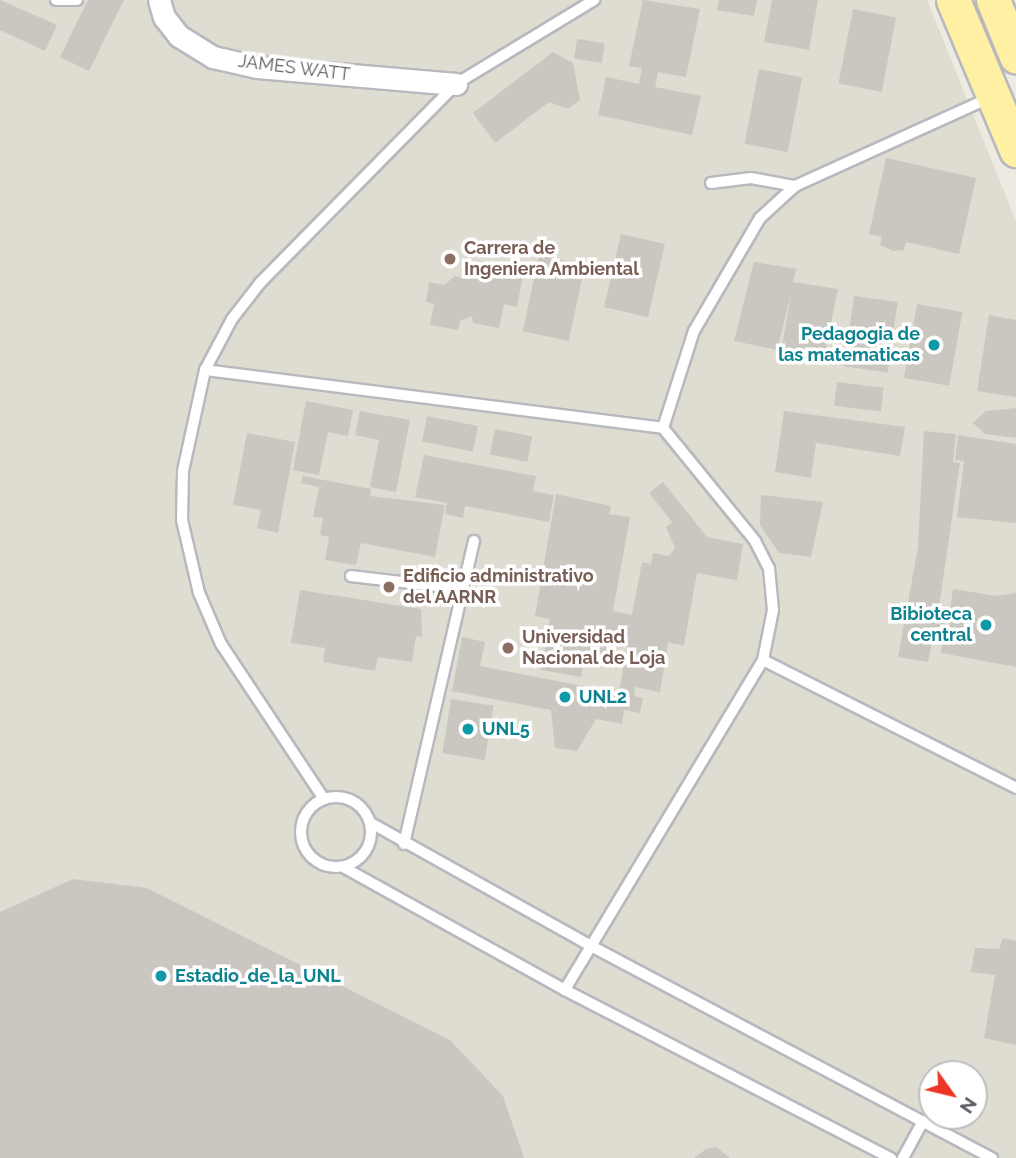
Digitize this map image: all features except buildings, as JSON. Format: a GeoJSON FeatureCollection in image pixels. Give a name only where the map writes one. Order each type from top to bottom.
{"type":"FeatureCollection","features":[{"type":"Feature","properties":{"kind":"main road"},"geometry":{"type":"LineString","coordinates":[[953,0],[1016,150]]}},
{"type":"Feature","properties":{"kind":"main road"},"geometry":{"type":"LineString","coordinates":[[993,0],[1016,57]]}},
{"type":"Feature","properties":{"kind":"street","name":"JAMES WATT"},"geometry":{"type":"LineString","coordinates":[[159,0],[164,17],[179,36],[213,57],[257,67],[456,84]]}},
{"type":"Feature","properties":{"kind":"lane"},"geometry":{"type":"LineString","coordinates":[[56,0],[77,0]]}},
{"type":"Feature","properties":{"kind":"lane"},"geometry":{"type":"LineString","coordinates":[[324,799],[221,645],[199,593],[182,520],[182,496],[193,409],[205,370],[232,318],[260,283],[456,84],[594,0]]}},
{"type":"Feature","properties":{"kind":"lane"},"geometry":{"type":"LineString","coordinates":[[663,428],[694,331],[728,268],[760,218],[796,186],[994,96]]}},
{"type":"Feature","properties":{"kind":"lane"},"geometry":{"type":"LineString","coordinates":[[711,183],[751,178],[796,186]]}},
{"type":"Feature","properties":{"kind":"lane"},"geometry":{"type":"LineString","coordinates":[[205,370],[663,428],[755,541],[769,568],[773,610],[763,660],[565,990]]}},
{"type":"Feature","properties":{"kind":"lane"},"geometry":{"type":"LineString","coordinates":[[404,844],[474,541]]}},
{"type":"Feature","properties":{"kind":"lane"},"geometry":{"type":"LineString","coordinates":[[351,576],[462,589]]}},
{"type":"Feature","properties":{"kind":"lane"},"geometry":{"type":"LineString","coordinates":[[763,660],[1016,788]]}},
{"type":"Feature","properties":{"kind":"lane"},"geometry":{"type":"LineString","coordinates":[[344,867],[367,851],[370,822],[366,812],[347,798],[324,799],[314,805],[302,825],[304,848],[321,864],[344,867],[565,990],[891,1158]]}},
{"type":"Feature","properties":{"kind":"lane"},"geometry":{"type":"LineString","coordinates":[[370,822],[404,844],[591,946],[918,1118]]}},
{"type":"Feature","properties":{"kind":"lane"},"geometry":{"type":"LineString","coordinates":[[903,1158],[918,1130]]}},
{"type":"Feature","properties":{"kind":"lane"},"geometry":{"type":"LineString","coordinates":[[940,1130],[992,1158]]}},
{"type":"Feature","properties":{"kind":"shaded area","name":"Universidad Nacional de Loja"},"geometry":{"type":"Polygon","coordinates":[[[0,0],[927,0],[1016,221],[1016,1158],[0,1158],[0,0]]]}},
{"type":"Feature","properties":{"kind":"place","name":"Carrera de Ingeniera Ambiental"},"geometry":{"type":"Point","coordinates":[450,259]}},
{"type":"Feature","properties":{"kind":"place","name":"Pedagogia de las matematicas"},"geometry":{"type":"Point","coordinates":[934,345]}},
{"type":"Feature","properties":{"kind":"place","name":"Edificio administrativo del AARNR"},"geometry":{"type":"Point","coordinates":[389,587]}},
{"type":"Feature","properties":{"kind":"place","name":"Bibioteca central"},"geometry":{"type":"Point","coordinates":[986,625]}},
{"type":"Feature","properties":{"kind":"place","name":"Universidad Nacional de Loja"},"geometry":{"type":"Point","coordinates":[508,648]}},
{"type":"Feature","properties":{"kind":"place","name":"UNL2"},"geometry":{"type":"Point","coordinates":[565,697]}},
{"type":"Feature","properties":{"kind":"place","name":"UNL5"},"geometry":{"type":"Point","coordinates":[468,729]}},
{"type":"Feature","properties":{"kind":"place","name":"Estadio_de_la_UNL"},"geometry":{"type":"Point","coordinates":[161,976]}}]}
